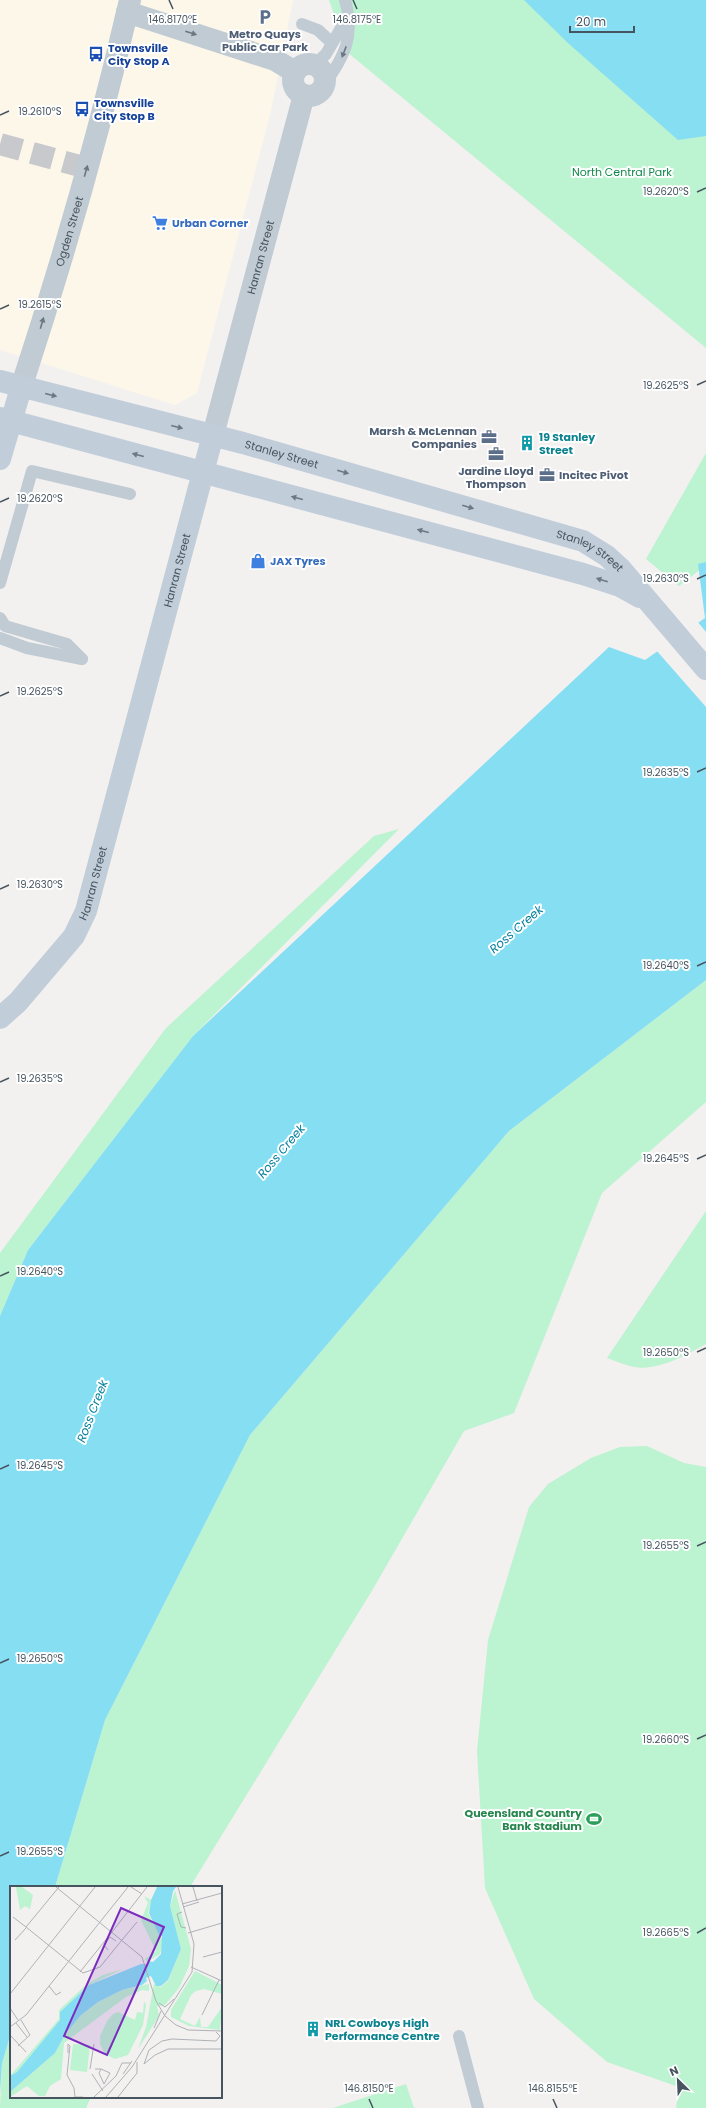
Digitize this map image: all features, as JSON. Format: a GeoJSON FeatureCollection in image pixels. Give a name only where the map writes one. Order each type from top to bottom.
{"type":"FeatureCollection","features":[{"type":"Feature","properties":{"kind":"main road","name":"Stanley Street"},"geometry":{"type":"LineString","coordinates":[[0,381],[21,388],[214,435],[566,535],[583,541],[611,559],[627,576],[649,604]]}},
{"type":"Feature","properties":{"kind":"main road","name":"Ogden Street"},"geometry":{"type":"LineString","coordinates":[[0,460],[5,419],[21,388]]}},
{"type":"Feature","properties":{"kind":"main road","name":"Stanley Street"},"geometry":{"type":"LineString","coordinates":[[5,419],[556,567],[620,586],[649,604]]}},
{"type":"Feature","properties":{"kind":"main road","name":"Hanran Street"},"geometry":{"type":"LineString","coordinates":[[0,1018],[18,1002],[74,936],[86,911],[202,472],[214,435]]}},
{"type":"Feature","properties":{"kind":"main road"},"geometry":{"type":"LineString","coordinates":[[556,567],[567,563],[575,555],[574,547],[566,535]]}},
{"type":"Feature","properties":{"kind":"main road"},"geometry":{"type":"LineString","coordinates":[[649,604],[706,669]]}},
{"type":"Feature","properties":{"kind":"street"},"geometry":{"type":"LineString","coordinates":[[129,6],[275,60],[305,68],[318,67],[324,75],[324,85],[314,95],[304,95],[295,87],[293,80],[305,68]]}},
{"type":"Feature","properties":{"kind":"street","name":"Ogden Street"},"geometry":{"type":"LineString","coordinates":[[21,388],[40,332],[87,168],[129,6]]}},
{"type":"Feature","properties":{"kind":"street","name":"Hanran Street"},"geometry":{"type":"LineString","coordinates":[[214,435],[304,95]]}},
{"type":"Feature","properties":{"kind":"lane"},"geometry":{"type":"LineString","coordinates":[[324,85],[341,60],[348,40],[348,15],[345,0]]}},
{"type":"Feature","properties":{"kind":"lane"},"geometry":{"type":"LineString","coordinates":[[305,68],[323,58],[348,15]]}},
{"type":"Feature","properties":{"kind":"lane"},"geometry":{"type":"LineString","coordinates":[[302,24],[318,30],[332,43]]}},
{"type":"Feature","properties":{"kind":"lane"},"geometry":{"type":"LineString","coordinates":[[0,583],[32,471],[130,494]]}},
{"type":"Feature","properties":{"kind":"lane"},"geometry":{"type":"LineString","coordinates":[[0,618],[5,626],[67,644],[82,659],[27,648],[0,638]]}},
{"type":"Feature","properties":{"kind":"lane"},"geometry":{"type":"LineString","coordinates":[[459,2036],[478,2108]]}},
{"type":"Feature","properties":{"kind":"shaded area"},"geometry":{"type":"Polygon","coordinates":[[[0,0],[293,0],[271,111],[197,393],[175,405],[0,350],[0,0]]]}},
{"type":"Feature","properties":{"kind":"green space","name":"North Central Park"},"geometry":{"type":"Polygon","coordinates":[[[329,0],[526,0],[706,133],[706,348],[347,52],[329,0]]]}},
{"type":"Feature","properties":{"kind":"green space"},"geometry":{"type":"Polygon","coordinates":[[[706,453],[706,565],[679,586],[646,559],[706,453]]]}},
{"type":"Feature","properties":{"kind":"green space"},"geometry":{"type":"Polygon","coordinates":[[[399,829],[193,1036],[28,1250],[0,1316],[0,1253],[166,1028],[374,836],[399,829]]]}},
{"type":"Feature","properties":{"kind":"green space"},"geometry":{"type":"Polygon","coordinates":[[[706,980],[706,1102],[602,1193],[514,1413],[464,1431],[373,1589],[191,1886],[55,1886],[105,1720],[250,1435],[509,1131],[706,980]]]}},
{"type":"Feature","properties":{"kind":"green space"},"geometry":{"type":"Polygon","coordinates":[[[706,1211],[706,1344],[672,1361],[653,1367],[634,1367],[607,1358],[706,1211]]]}},
{"type":"Feature","properties":{"kind":"green space","name":"Queensland Country Bank Stadium"},"geometry":{"type":"Polygon","coordinates":[[[647,1446],[684,1463],[706,1467],[706,2108],[676,2108],[679,2087],[607,2062],[534,1999],[485,1888],[477,1751],[488,1640],[529,1507],[548,1484],[591,1458],[620,1447],[647,1446]]]}},
{"type":"Feature","properties":{"kind":"green space"},"geometry":{"type":"Polygon","coordinates":[[[10,2036],[10,2098],[91,2098],[86,2108],[0,2108],[2,2063],[10,2036]]]}},
{"type":"Feature","properties":{"kind":"green space"},"geometry":{"type":"Polygon","coordinates":[[[406,2084],[414,2108],[333,2108],[406,2084]]]}},
{"type":"Feature","properties":{"kind":"water"},"geometry":{"type":"Polygon","coordinates":[[[524,0],[706,0],[706,136],[678,140],[568,43],[524,0]]]}},
{"type":"Feature","properties":{"kind":"water","name":"Ross Creek"},"geometry":{"type":"Polygon","coordinates":[[[706,562],[706,980],[509,1131],[250,1435],[105,1720],[55,1886],[10,1886],[10,2036],[2,2063],[0,2093],[0,1316],[28,1250],[193,1036],[609,647],[645,660],[705,618],[698,564],[706,562]]]}},
{"type":"Feature","properties":{"kind":"pier"},"geometry":{"type":"Polygon","coordinates":[[[697,621],[706,632],[706,707],[656,650],[697,621]]]}},
{"type":"Feature","properties":{"kind":"tunnel"},"geometry":{"type":"LineString","coordinates":[[0,144],[87,168]]}},
{"type":"Feature","properties":{"kind":"place","name":"Metro Quays Public Car Park"},"geometry":{"type":"Point","coordinates":[265,17]}},
{"type":"Feature","properties":{"kind":"place","name":"Townsville City Stop A"},"geometry":{"type":"Point","coordinates":[96,54]}},
{"type":"Feature","properties":{"kind":"place","name":"Townsville City Stop B"},"geometry":{"type":"Point","coordinates":[82,109]}},
{"type":"Feature","properties":{"kind":"place","name":"Urban Corner"},"geometry":{"type":"Point","coordinates":[160,223]}},
{"type":"Feature","properties":{"kind":"place","name":"Marsh & McLennan Companies"},"geometry":{"type":"Point","coordinates":[489,437]}},
{"type":"Feature","properties":{"kind":"place","name":"19 Stanley Street"},"geometry":{"type":"Point","coordinates":[527,443]}},
{"type":"Feature","properties":{"kind":"place","name":"Jardine Lloyd Thompson"},"geometry":{"type":"Point","coordinates":[496,454]}},
{"type":"Feature","properties":{"kind":"place","name":"Incitec Pivot"},"geometry":{"type":"Point","coordinates":[547,475]}},
{"type":"Feature","properties":{"kind":"place","name":"JAX Tyres"},"geometry":{"type":"Point","coordinates":[258,561]}},
{"type":"Feature","properties":{"kind":"place","name":"Queensland Country Bank Stadium"},"geometry":{"type":"Point","coordinates":[594,1819]}},
{"type":"Feature","properties":{"kind":"place","name":"NRL Cowboys High Performance Centre"},"geometry":{"type":"Point","coordinates":[313,2029]}}]}
